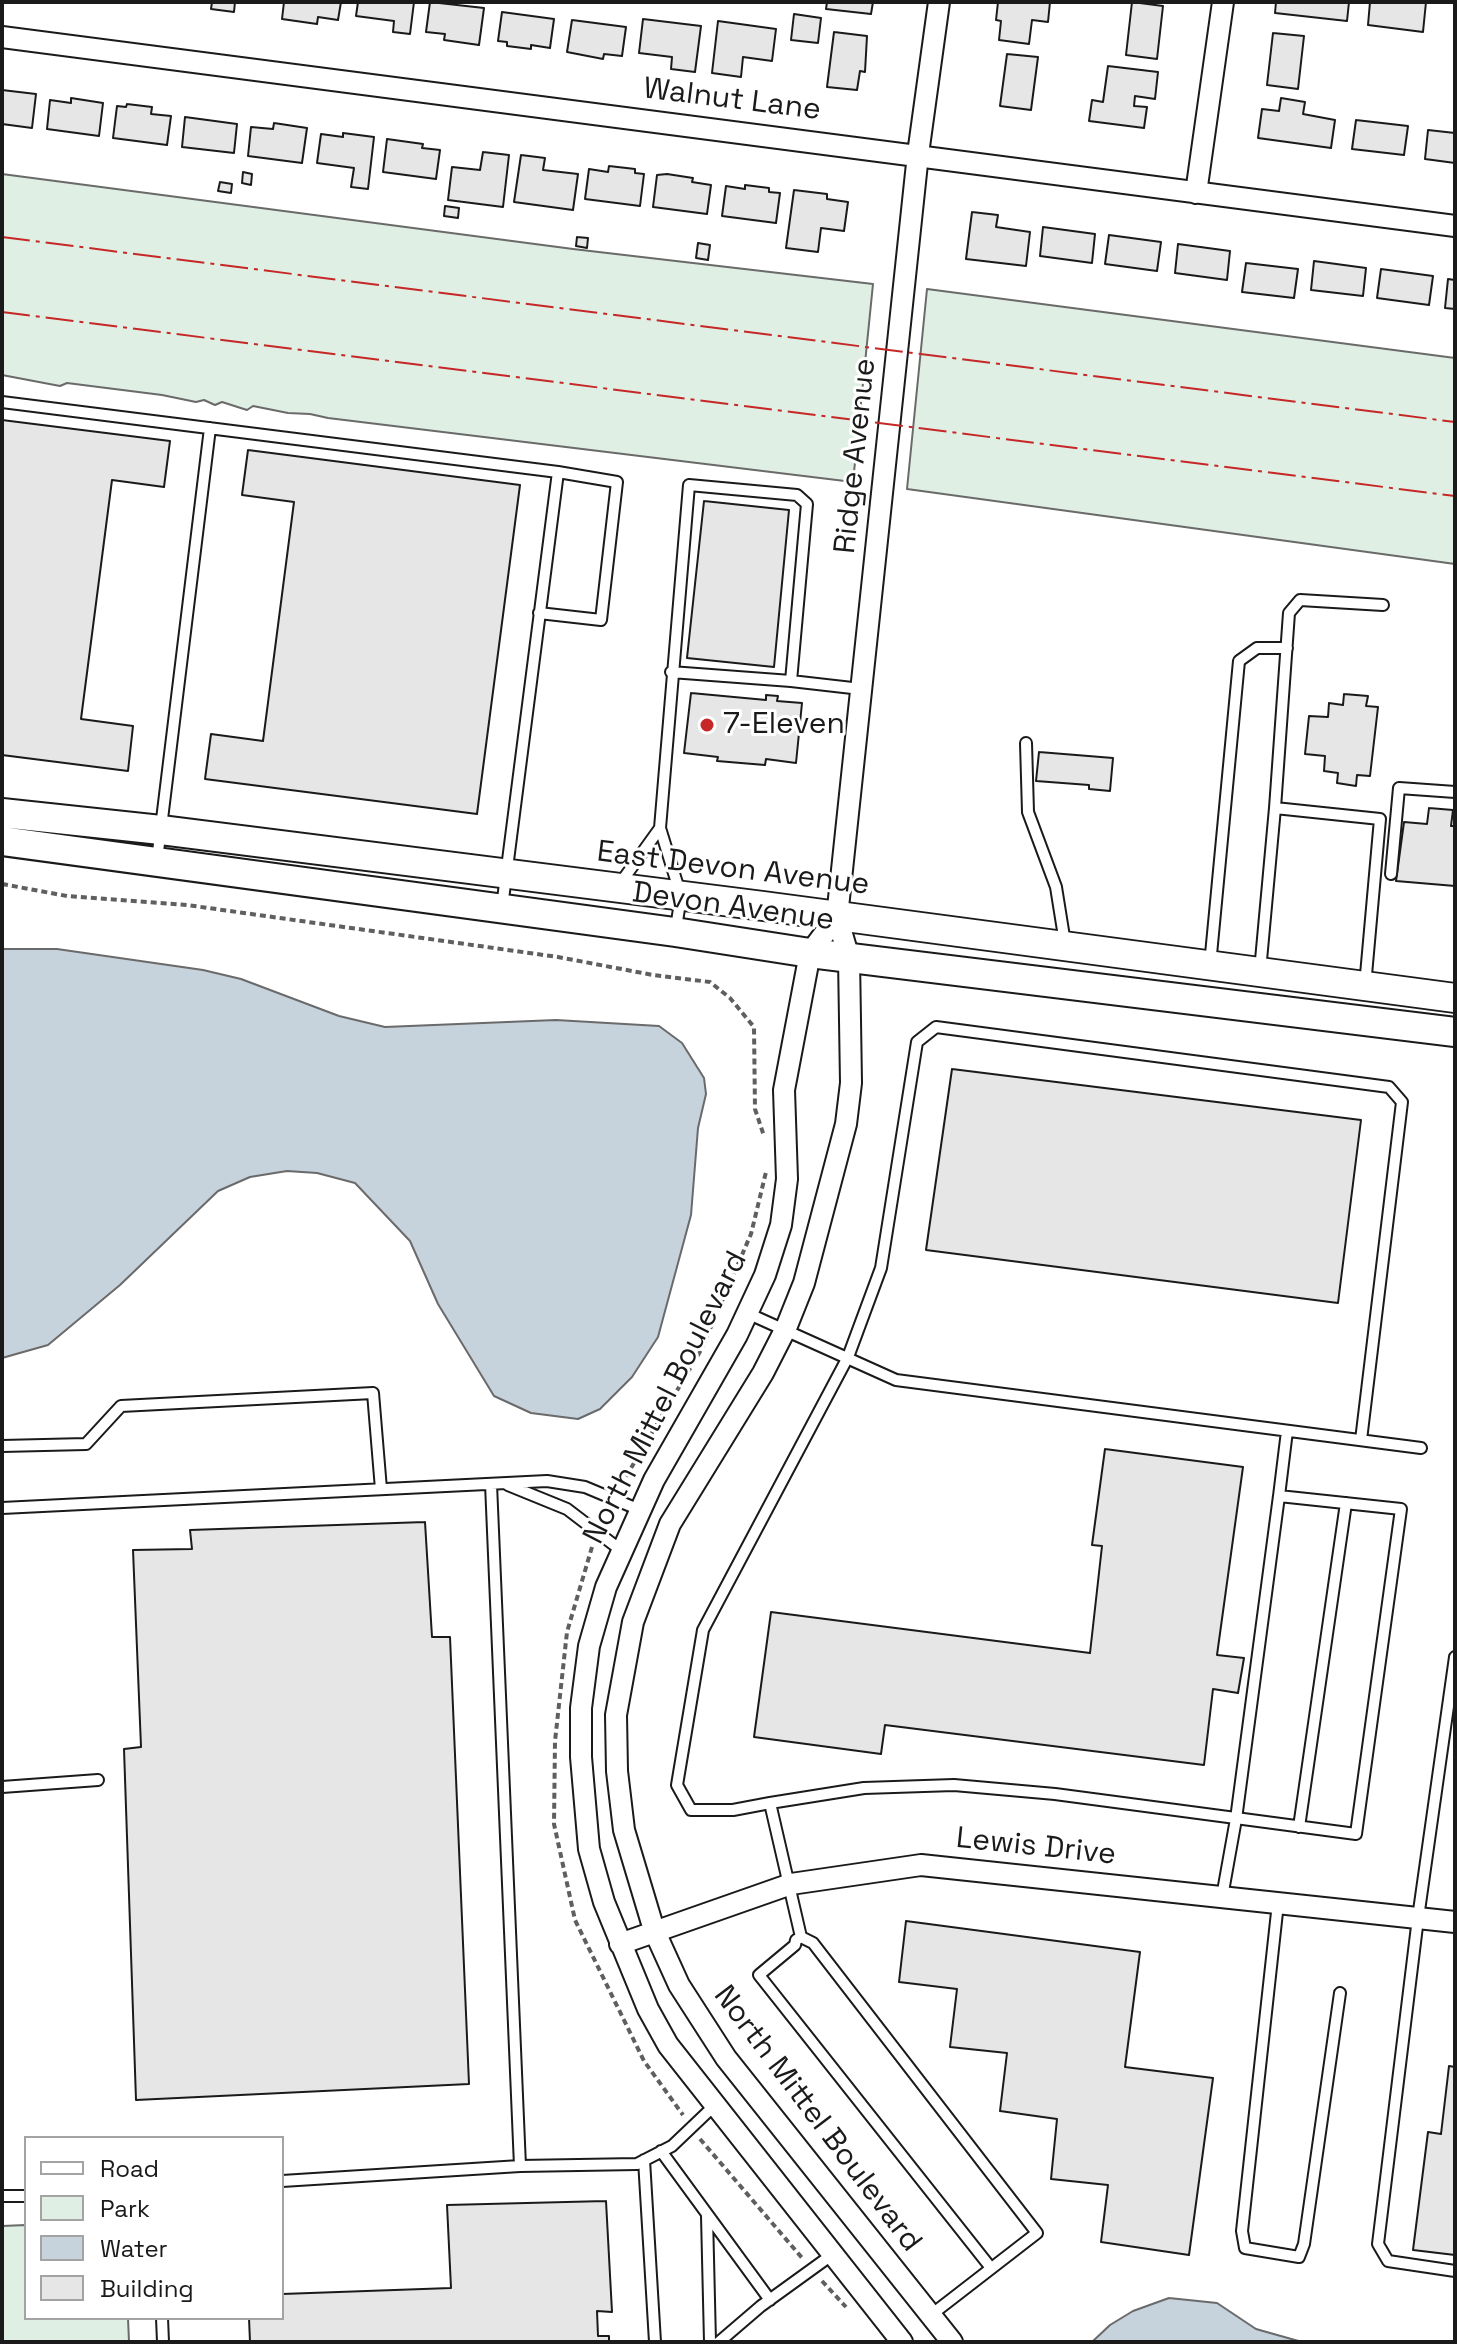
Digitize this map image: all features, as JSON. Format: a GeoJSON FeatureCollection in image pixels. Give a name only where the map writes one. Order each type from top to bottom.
{"type":"FeatureCollection","features":[{"type":"Feature","properties":{"kind":"main road","name":"East Devon Avenue"},"geometry":{"type":"LineString","coordinates":[[2,813],[161,830],[681,896],[1455,998]]}},
{"type":"Feature","properties":{"kind":"main road","name":"Devon Avenue"},"geometry":{"type":"LineString","coordinates":[[2,841],[810,953],[1455,1032]]}},
{"type":"Feature","properties":{"kind":"street","name":"Ridge Avenue"},"geometry":{"type":"LineString","coordinates":[[837,917],[918,154],[939,2]]}},
{"type":"Feature","properties":{"kind":"street"},"geometry":{"type":"LineString","coordinates":[[1196,193],[1223,2]]}},
{"type":"Feature","properties":{"kind":"street","name":"Walnut Lane"},"geometry":{"type":"LineString","coordinates":[[2,37],[1455,226]]}},
{"type":"Feature","properties":{"kind":"street","name":"North Mittel Boulevard"},"geometry":{"type":"LineString","coordinates":[[837,917],[810,953],[784,1090],[787,1179],[781,1225],[765,1275],[747,1313],[654,1480],[606,1587],[589,1646],[581,1708],[581,1757],[589,1849],[604,1902],[648,2009],[668,2045],[902,2342]]}},
{"type":"Feature","properties":{"kind":"street","name":"North Mittel Boulevard"},"geometry":{"type":"LineString","coordinates":[[837,917],[849,958],[851,1083],[846,1124],[804,1283],[786,1328],[763,1373],[670,1524],[633,1622],[616,1715],[617,1771],[624,1830],[654,1930],[679,1985],[726,2058],[952,2342]]}},
{"type":"Feature","properties":{"kind":"street","name":"Lewis Drive"},"geometry":{"type":"LineString","coordinates":[[620,1944],[791,1884],[921,1865],[1455,1922]]}},
{"type":"Feature","properties":{"kind":"lane"},"geometry":{"type":"LineString","coordinates":[[2,402],[617,482],[601,620],[539,613]]}},
{"type":"Feature","properties":{"kind":"lane"},"geometry":{"type":"LineString","coordinates":[[157,862],[210,428]]}},
{"type":"Feature","properties":{"kind":"lane"},"geometry":{"type":"LineString","coordinates":[[501,909],[558,472]]}},
{"type":"Feature","properties":{"kind":"lane"},"geometry":{"type":"LineString","coordinates":[[675,932],[681,896],[660,828],[689,485],[797,495],[807,504],[791,681]]}},
{"type":"Feature","properties":{"kind":"lane"},"geometry":{"type":"LineString","coordinates":[[1260,973],[1289,613],[1300,600],[1383,605]]}},
{"type":"Feature","properties":{"kind":"lane"},"geometry":{"type":"LineString","coordinates":[[1210,967],[1239,661],[1257,648],[1287,648]]}},
{"type":"Feature","properties":{"kind":"lane"},"geometry":{"type":"LineString","coordinates":[[671,672],[861,689]]}},
{"type":"Feature","properties":{"kind":"lane"},"geometry":{"type":"LineString","coordinates":[[1026,743],[1028,812],[1056,887],[1066,948]]}},
{"type":"Feature","properties":{"kind":"lane"},"geometry":{"type":"LineString","coordinates":[[1391,874],[1399,788],[1455,792]]}},
{"type":"Feature","properties":{"kind":"lane"},"geometry":{"type":"LineString","coordinates":[[1275,808],[1380,819],[1365,987]]}},
{"type":"Feature","properties":{"kind":"lane"},"geometry":{"type":"LineString","coordinates":[[616,889],[660,828]]}},
{"type":"Feature","properties":{"kind":"lane"},"geometry":{"type":"LineString","coordinates":[[1279,1496],[1401,1509],[1356,1834],[1055,1794],[954,1785],[864,1788],[733,1810],[691,1810],[677,1785],[703,1630],[848,1357],[881,1268],[917,1042],[936,1027],[1389,1087],[1402,1102],[1361,1440]]}},
{"type":"Feature","properties":{"kind":"lane"},"geometry":{"type":"LineString","coordinates":[[747,1313],[896,1380],[1421,1448]]}},
{"type":"Feature","properties":{"kind":"lane"},"geometry":{"type":"LineString","coordinates":[[2,1446],[86,1444],[121,1406],[373,1393],[381,1489]]}},
{"type":"Feature","properties":{"kind":"lane"},"geometry":{"type":"LineString","coordinates":[[1222,1897],[1236,1819],[1287,1431]]}},
{"type":"Feature","properties":{"kind":"lane"},"geometry":{"type":"LineString","coordinates":[[2,1508],[547,1481],[585,1487],[640,1510]]}},
{"type":"Feature","properties":{"kind":"lane"},"geometry":{"type":"LineString","coordinates":[[503,1483],[567,1509],[622,1551]]}},
{"type":"Feature","properties":{"kind":"lane"},"geometry":{"type":"LineString","coordinates":[[491,1484],[520,2166]]}},
{"type":"Feature","properties":{"kind":"lane"},"geometry":{"type":"LineString","coordinates":[[1299,1827],[1346,1503]]}},
{"type":"Feature","properties":{"kind":"lane"},"geometry":{"type":"LineString","coordinates":[[1455,1657],[1418,1918],[1378,2244],[1388,2261],[1455,2271]]}},
{"type":"Feature","properties":{"kind":"lane"},"geometry":{"type":"LineString","coordinates":[[2,1787],[98,1780]]}},
{"type":"Feature","properties":{"kind":"lane"},"geometry":{"type":"LineString","coordinates":[[770,1803],[801,1937]]}},
{"type":"Feature","properties":{"kind":"lane"},"geometry":{"type":"LineString","coordinates":[[1278,1903],[1242,2231],[1245,2248],[1299,2257],[1304,2244],[1340,1993]]}},
{"type":"Feature","properties":{"kind":"lane"},"geometry":{"type":"LineString","coordinates":[[801,1937],[813,1943],[1037,2233],[931,2315]]}},
{"type":"Feature","properties":{"kind":"lane"},"geometry":{"type":"LineString","coordinates":[[801,1937],[759,1975],[991,2268]]}},
{"type":"Feature","properties":{"kind":"lane"},"geometry":{"type":"LineString","coordinates":[[284,2181],[520,2166],[637,2164],[672,2146],[715,2105]]}},
{"type":"Feature","properties":{"kind":"lane"},"geometry":{"type":"LineString","coordinates":[[661,2151],[770,2300]]}},
{"type":"Feature","properties":{"kind":"lane"},"geometry":{"type":"LineString","coordinates":[[644,2160],[655,2342]]}},
{"type":"Feature","properties":{"kind":"lane"},"geometry":{"type":"LineString","coordinates":[[2,2196],[24,2196]]}},
{"type":"Feature","properties":{"kind":"lane"},"geometry":{"type":"LineString","coordinates":[[707,2214],[710,2342]]}},
{"type":"Feature","properties":{"kind":"lane"},"geometry":{"type":"LineString","coordinates":[[719,2342],[833,2254]]}},
{"type":"Feature","properties":{"kind":"lane"},"geometry":{"type":"LineString","coordinates":[[162,2320],[163,2342]]}},
{"type":"Feature","properties":{"kind":"path"},"geometry":{"type":"LineString","coordinates":[[2,884],[67,896],[187,905],[558,957],[710,982],[730,998],[754,1027],[755,1109],[765,1140]]}},
{"type":"Feature","properties":{"kind":"path"},"geometry":{"type":"LineString","coordinates":[[614,1499],[701,1350],[751,1234],[768,1162]]}},
{"type":"Feature","properties":{"kind":"path"},"geometry":{"type":"LineString","coordinates":[[598,1532],[567,1632],[555,1741],[554,1824],[575,1920],[644,2061],[710,2154],[855,2318]]}},
{"type":"Feature","properties":{"kind":"green space"},"geometry":{"type":"Polygon","coordinates":[[[2,174],[573,249],[873,284],[853,482],[288,413],[253,406],[247,410],[222,402],[215,405],[204,400],[196,402],[67,383],[60,386],[2,375],[2,174]]]}},
{"type":"Feature","properties":{"kind":"green space"},"geometry":{"type":"Polygon","coordinates":[[[927,289],[1455,358],[1455,564],[907,489],[927,289]]]}},
{"type":"Feature","properties":{"kind":"green space"},"geometry":{"type":"Polygon","coordinates":[[[24,2225],[24,2320],[128,2320],[129,2342],[2,2342],[2,2226],[24,2225]]]}},
{"type":"Feature","properties":{"kind":"water"},"geometry":{"type":"Polygon","coordinates":[[[2,949],[57,949],[203,970],[241,979],[339,1016],[385,1027],[556,1020],[659,1026],[682,1043],[704,1078],[706,1094],[698,1128],[691,1215],[658,1337],[632,1377],[600,1409],[578,1419],[531,1413],[494,1396],[438,1304],[410,1241],[355,1183],[317,1173],[287,1171],[250,1177],[218,1191],[120,1285],[48,1345],[2,1358],[2,949]]]}},
{"type":"Feature","properties":{"kind":"water"},"geometry":{"type":"Polygon","coordinates":[[[1169,2298],[1217,2303],[1256,2329],[1302,2342],[1092,2342],[1110,2325],[1133,2311],[1169,2298]]]}},
{"type":"Feature","properties":{"kind":"building"},"geometry":{"type":"Polygon","coordinates":[[[212,2],[235,2],[234,12],[211,9],[212,2]]]}},
{"type":"Feature","properties":{"kind":"building"},"geometry":{"type":"Polygon","coordinates":[[[284,2],[341,2],[338,20],[318,17],[317,24],[282,19],[284,2]]]}},
{"type":"Feature","properties":{"kind":"building"},"geometry":{"type":"Polygon","coordinates":[[[358,2],[414,2],[410,34],[393,32],[394,21],[356,16],[358,2]]]}},
{"type":"Feature","properties":{"kind":"building"},"geometry":{"type":"Polygon","coordinates":[[[430,2],[484,8],[479,45],[444,40],[445,34],[426,32],[430,2]]]}},
{"type":"Feature","properties":{"kind":"building"},"geometry":{"type":"Polygon","coordinates":[[[827,2],[873,2],[871,14],[826,9],[827,2]]]}},
{"type":"Feature","properties":{"kind":"building"},"geometry":{"type":"Polygon","coordinates":[[[998,2],[1050,2],[1048,22],[1032,20],[1029,44],[999,40],[1001,21],[996,20],[998,2]]]}},
{"type":"Feature","properties":{"kind":"building"},"geometry":{"type":"Polygon","coordinates":[[[1132,2],[1163,6],[1157,59],[1126,55],[1132,2]]]}},
{"type":"Feature","properties":{"kind":"building"},"geometry":{"type":"Polygon","coordinates":[[[1276,2],[1349,2],[1347,21],[1275,13],[1276,2]]]}},
{"type":"Feature","properties":{"kind":"building"},"geometry":{"type":"Polygon","coordinates":[[[1370,2],[1426,2],[1423,32],[1368,25],[1370,2]]]}},
{"type":"Feature","properties":{"kind":"building"},"geometry":{"type":"Polygon","coordinates":[[[502,12],[554,19],[550,48],[507,46],[507,42],[498,41],[502,12]]]}},
{"type":"Feature","properties":{"kind":"building"},"geometry":{"type":"Polygon","coordinates":[[[794,14],[821,18],[818,43],[791,40],[794,14]]]}},
{"type":"Feature","properties":{"kind":"building"},"geometry":{"type":"Polygon","coordinates":[[[643,19],[701,26],[695,72],[671,69],[672,57],[639,53],[643,19]]]}},
{"type":"Feature","properties":{"kind":"building"},"geometry":{"type":"Polygon","coordinates":[[[572,20],[626,27],[622,56],[604,54],[603,59],[567,52],[572,20]]]}},
{"type":"Feature","properties":{"kind":"building"},"geometry":{"type":"Polygon","coordinates":[[[718,21],[776,29],[772,61],[743,57],[741,77],[712,73],[718,21]]]}},
{"type":"Feature","properties":{"kind":"building"},"geometry":{"type":"Polygon","coordinates":[[[834,32],[867,36],[865,72],[860,71],[857,90],[827,87],[834,32]]]}},
{"type":"Feature","properties":{"kind":"building"},"geometry":{"type":"Polygon","coordinates":[[[1273,33],[1304,36],[1298,89],[1267,85],[1273,33]]]}},
{"type":"Feature","properties":{"kind":"building"},"geometry":{"type":"Polygon","coordinates":[[[1007,54],[1038,57],[1031,110],[1000,106],[1007,54]]]}},
{"type":"Feature","properties":{"kind":"building"},"geometry":{"type":"Polygon","coordinates":[[[1108,66],[1158,72],[1155,99],[1135,96],[1134,106],[1147,107],[1144,128],[1089,121],[1092,100],[1103,102],[1108,66]]]}},
{"type":"Feature","properties":{"kind":"building"},"geometry":{"type":"Polygon","coordinates":[[[2,90],[36,94],[32,128],[2,124],[2,90]]]}},
{"type":"Feature","properties":{"kind":"building"},"geometry":{"type":"Polygon","coordinates":[[[71,98],[103,103],[99,136],[47,129],[50,100],[71,103],[71,98]]]}},
{"type":"Feature","properties":{"kind":"building"},"geometry":{"type":"Polygon","coordinates":[[[1281,98],[1305,102],[1303,114],[1335,120],[1331,148],[1258,138],[1262,109],[1279,111],[1281,98]]]}},
{"type":"Feature","properties":{"kind":"building"},"geometry":{"type":"Polygon","coordinates":[[[127,104],[152,107],[151,114],[171,116],[167,145],[113,138],[117,106],[126,107],[127,104]]]}},
{"type":"Feature","properties":{"kind":"building"},"geometry":{"type":"Polygon","coordinates":[[[185,117],[237,124],[234,153],[182,147],[185,117]]]}},
{"type":"Feature","properties":{"kind":"building"},"geometry":{"type":"Polygon","coordinates":[[[1356,120],[1408,126],[1404,155],[1352,149],[1356,120]]]}},
{"type":"Feature","properties":{"kind":"building"},"geometry":{"type":"Polygon","coordinates":[[[274,123],[307,128],[302,163],[248,156],[251,127],[273,129],[274,123]]]}},
{"type":"Feature","properties":{"kind":"building"},"geometry":{"type":"Polygon","coordinates":[[[1428,130],[1455,133],[1455,163],[1425,159],[1428,130]]]}},
{"type":"Feature","properties":{"kind":"building"},"geometry":{"type":"Polygon","coordinates":[[[343,133],[374,137],[368,189],[351,187],[354,168],[317,163],[321,134],[343,137],[343,133]]]}},
{"type":"Feature","properties":{"kind":"building"},"geometry":{"type":"Polygon","coordinates":[[[387,139],[423,144],[422,148],[440,150],[436,179],[383,172],[387,139]]]}},
{"type":"Feature","properties":{"kind":"building"},"geometry":{"type":"Polygon","coordinates":[[[483,152],[509,155],[503,207],[448,200],[452,167],[480,170],[483,152]]]}},
{"type":"Feature","properties":{"kind":"building"},"geometry":{"type":"Polygon","coordinates":[[[521,155],[545,158],[543,170],[578,174],[573,210],[514,202],[521,155]]]}},
{"type":"Feature","properties":{"kind":"building"},"geometry":{"type":"Polygon","coordinates":[[[609,166],[635,169],[635,173],[644,174],[640,206],[585,199],[589,169],[608,172],[609,166]]]}},
{"type":"Feature","properties":{"kind":"building"},"geometry":{"type":"Polygon","coordinates":[[[243,172],[252,174],[251,185],[242,183],[243,172]]]}},
{"type":"Feature","properties":{"kind":"building"},"geometry":{"type":"Polygon","coordinates":[[[657,175],[693,178],[692,182],[711,185],[707,214],[653,207],[657,175]]]}},
{"type":"Feature","properties":{"kind":"building"},"geometry":{"type":"Polygon","coordinates":[[[220,182],[232,184],[231,193],[218,191],[220,182]]]}},
{"type":"Feature","properties":{"kind":"building"},"geometry":{"type":"Polygon","coordinates":[[[745,185],[769,188],[769,192],[780,193],[776,223],[722,216],[726,186],[745,189],[745,185]]]}},
{"type":"Feature","properties":{"kind":"building"},"geometry":{"type":"Polygon","coordinates":[[[794,190],[827,194],[827,199],[848,202],[844,231],[821,228],[818,252],[786,248],[794,190]]]}},
{"type":"Feature","properties":{"kind":"building"},"geometry":{"type":"Polygon","coordinates":[[[445,206],[459,208],[458,218],[444,216],[445,206]]]}},
{"type":"Feature","properties":{"kind":"building"},"geometry":{"type":"Polygon","coordinates":[[[972,212],[998,215],[996,227],[1030,232],[1026,266],[966,259],[972,212]]]}},
{"type":"Feature","properties":{"kind":"building"},"geometry":{"type":"Polygon","coordinates":[[[1043,227],[1095,234],[1092,263],[1040,256],[1043,227]]]}},
{"type":"Feature","properties":{"kind":"building"},"geometry":{"type":"Polygon","coordinates":[[[1109,235],[1161,242],[1157,271],[1105,264],[1109,235]]]}},
{"type":"Feature","properties":{"kind":"building"},"geometry":{"type":"Polygon","coordinates":[[[577,237],[588,238],[587,248],[576,246],[577,237]]]}},
{"type":"Feature","properties":{"kind":"building"},"geometry":{"type":"Polygon","coordinates":[[[698,243],[710,245],[708,260],[696,258],[698,243]]]}},
{"type":"Feature","properties":{"kind":"building"},"geometry":{"type":"Polygon","coordinates":[[[1178,244],[1230,251],[1227,280],[1175,273],[1178,244]]]}},
{"type":"Feature","properties":{"kind":"building"},"geometry":{"type":"Polygon","coordinates":[[[1314,261],[1366,268],[1363,296],[1311,290],[1314,261]]]}},
{"type":"Feature","properties":{"kind":"building"},"geometry":{"type":"Polygon","coordinates":[[[1246,263],[1298,269],[1294,298],[1242,292],[1246,263]]]}},
{"type":"Feature","properties":{"kind":"building"},"geometry":{"type":"Polygon","coordinates":[[[1381,269],[1433,276],[1429,305],[1377,298],[1381,269]]]}},
{"type":"Feature","properties":{"kind":"building"},"geometry":{"type":"Polygon","coordinates":[[[1448,279],[1455,280],[1455,309],[1445,308],[1448,279]]]}},
{"type":"Feature","properties":{"kind":"building"},"geometry":{"type":"Polygon","coordinates":[[[2,420],[170,441],[164,487],[112,480],[81,719],[133,726],[128,771],[2,755],[2,420]]]}},
{"type":"Feature","properties":{"kind":"building"},"geometry":{"type":"Polygon","coordinates":[[[248,450],[520,485],[477,814],[205,779],[211,734],[263,741],[294,502],[242,495],[248,450]]]}},
{"type":"Feature","properties":{"kind":"building"},"geometry":{"type":"Polygon","coordinates":[[[704,501],[789,510],[774,667],[687,658],[704,501]]]}},
{"type":"Feature","properties":{"kind":"building"},"geometry":{"type":"Polygon","coordinates":[[[691,693],[766,700],[766,695],[778,696],[777,701],[802,703],[796,763],[766,759],[765,765],[717,761],[718,757],[684,753],[691,693]]]}},
{"type":"Feature","properties":{"kind":"building"},"geometry":{"type":"Polygon","coordinates":[[[1344,694],[1368,696],[1366,706],[1378,707],[1370,776],[1357,775],[1356,786],[1337,783],[1338,773],[1324,771],[1325,756],[1305,754],[1309,716],[1328,717],[1329,703],[1343,705],[1344,694]]]}},
{"type":"Feature","properties":{"kind":"building"},"geometry":{"type":"Polygon","coordinates":[[[1039,752],[1113,758],[1110,791],[1089,789],[1089,785],[1036,781],[1039,752]]]}},
{"type":"Feature","properties":{"kind":"building"},"geometry":{"type":"Polygon","coordinates":[[[1429,808],[1453,810],[1451,826],[1455,826],[1455,886],[1396,881],[1404,822],[1427,824],[1429,808]]]}},
{"type":"Feature","properties":{"kind":"building"},"geometry":{"type":"Polygon","coordinates":[[[952,1069],[1361,1120],[1338,1303],[926,1250],[952,1069]]]}},
{"type":"Feature","properties":{"kind":"building"},"geometry":{"type":"Polygon","coordinates":[[[1105,1449],[1243,1467],[1217,1655],[1244,1658],[1238,1693],[1213,1689],[1204,1765],[885,1725],[881,1754],[754,1737],[771,1612],[1090,1653],[1102,1546],[1092,1545],[1105,1449]]]}},
{"type":"Feature","properties":{"kind":"building"},"geometry":{"type":"Polygon","coordinates":[[[425,1522],[432,1637],[450,1637],[469,2084],[136,2100],[124,1749],[141,1747],[133,1550],[192,1549],[190,1530],[425,1522]]]}},
{"type":"Feature","properties":{"kind":"building"},"geometry":{"type":"Polygon","coordinates":[[[906,1921],[1140,1952],[1125,2067],[1213,2078],[1189,2255],[1101,2242],[1108,2185],[1051,2179],[1057,2119],[1000,2111],[1007,2053],[950,2047],[957,1989],[899,1982],[906,1921]]]}},
{"type":"Feature","properties":{"kind":"building"},"geometry":{"type":"Polygon","coordinates":[[[1449,2066],[1455,2067],[1455,2255],[1413,2250],[1428,2132],[1441,2134],[1449,2066]]]}},
{"type":"Feature","properties":{"kind":"building"},"geometry":{"type":"Polygon","coordinates":[[[606,2201],[612,2312],[597,2311],[598,2336],[609,2336],[609,2342],[250,2342],[249,2320],[284,2320],[284,2294],[451,2288],[447,2205],[606,2201]]]}},
{"type":"Feature","properties":{"kind":"power"},"geometry":{"type":"LineString","coordinates":[[2,237],[1455,422]]}},
{"type":"Feature","properties":{"kind":"power"},"geometry":{"type":"LineString","coordinates":[[2,312],[1455,496]]}},
{"type":"Feature","properties":{"kind":"place","name":"7-Eleven"},"geometry":{"type":"Point","coordinates":[707,725]}}]}
